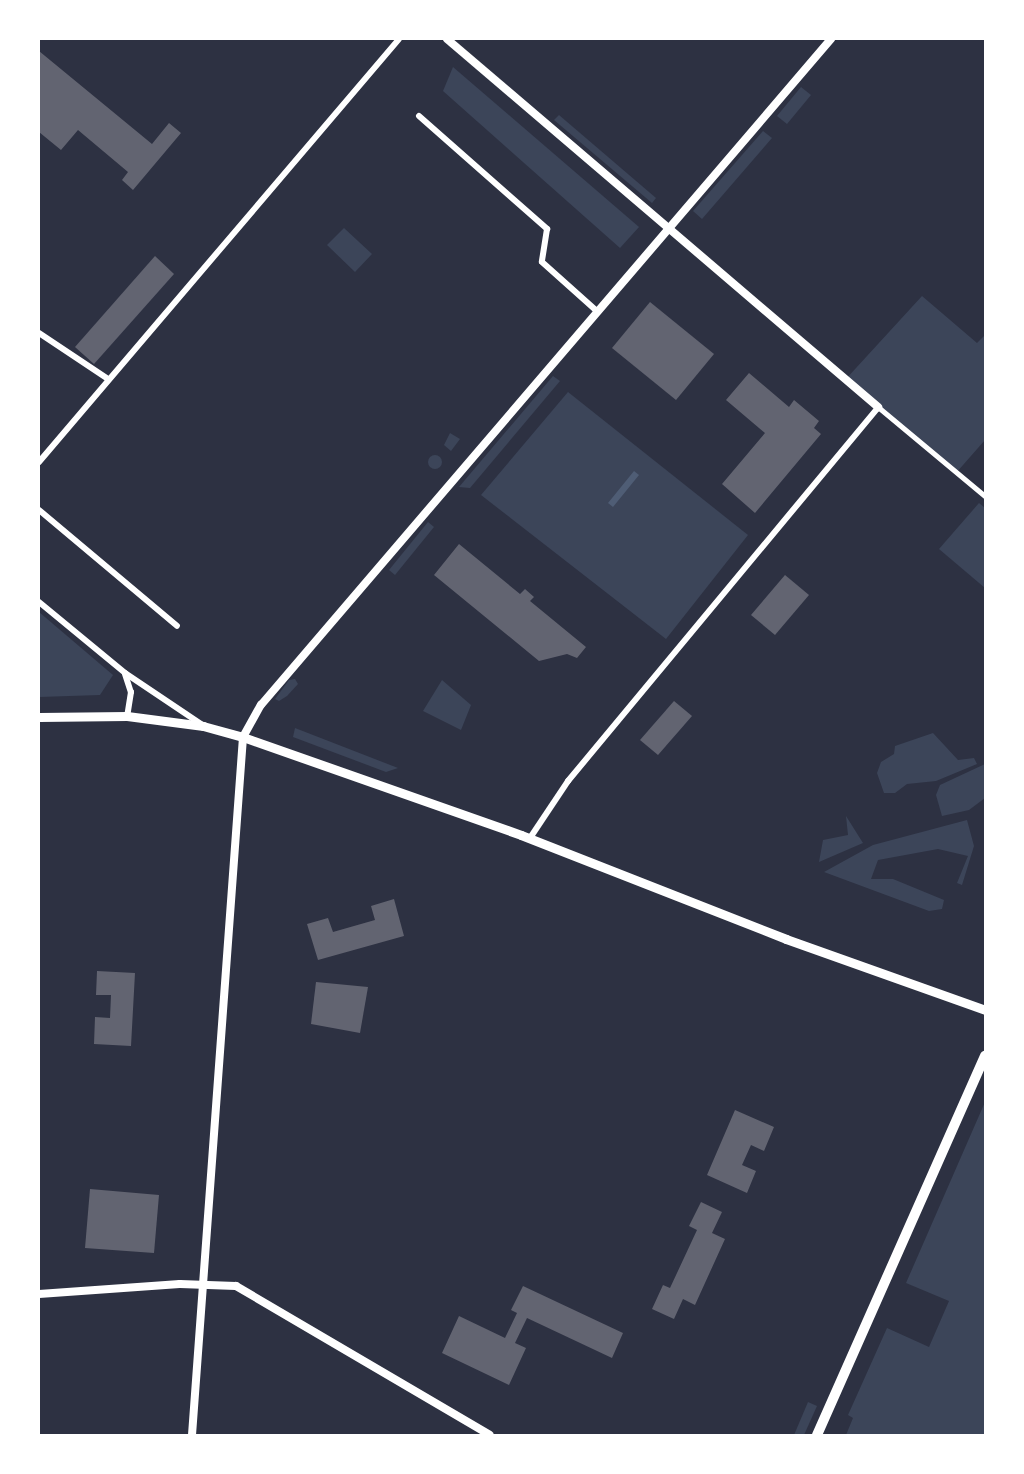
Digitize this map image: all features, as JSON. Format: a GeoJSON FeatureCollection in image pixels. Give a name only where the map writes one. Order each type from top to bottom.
{"type":"FeatureCollection","features":[{"type":"Feature","properties":{"kind":"main road"},"geometry":{"type":"LineString","coordinates":[[39,717],[127,716],[203,726],[243,737],[530,838],[776,935],[985,1010]]}},
{"type":"Feature","properties":{"kind":"main road"},"geometry":{"type":"LineString","coordinates":[[817,1435],[985,1055]]}},
{"type":"Feature","properties":{"kind":"street"},"geometry":{"type":"LineString","coordinates":[[39,462],[399,39]]}},
{"type":"Feature","properties":{"kind":"street"},"geometry":{"type":"LineString","coordinates":[[447,39],[668,230],[985,496]]}},
{"type":"Feature","properties":{"kind":"street"},"geometry":{"type":"LineString","coordinates":[[192,1435],[243,737],[261,705],[831,39]]}},
{"type":"Feature","properties":{"kind":"street"},"geometry":{"type":"LineString","coordinates":[[419,116],[547,229],[542,262],[598,312]]}},
{"type":"Feature","properties":{"kind":"street"},"geometry":{"type":"LineString","coordinates":[[39,333],[108,379]]}},
{"type":"Feature","properties":{"kind":"street"},"geometry":{"type":"LineString","coordinates":[[530,838],[568,781],[878,407]]}},
{"type":"Feature","properties":{"kind":"street"},"geometry":{"type":"LineString","coordinates":[[39,510],[177,626]]}},
{"type":"Feature","properties":{"kind":"street"},"geometry":{"type":"LineString","coordinates":[[39,602],[125,673],[203,726]]}},
{"type":"Feature","properties":{"kind":"street"},"geometry":{"type":"LineString","coordinates":[[125,673],[131,692],[127,716]]}},
{"type":"Feature","properties":{"kind":"street"},"geometry":{"type":"LineString","coordinates":[[39,1294],[202,1284],[242,1288],[490,1435]]}},
{"type":"Feature","properties":{"kind":"shaded area"},"geometry":{"type":"Polygon","coordinates":[[[453,67],[639,227],[620,248],[443,91],[453,67]]]}},
{"type":"Feature","properties":{"kind":"shaded area"},"geometry":{"type":"Polygon","coordinates":[[[801,87],[811,95],[787,124],[777,116],[801,87]]]}},
{"type":"Feature","properties":{"kind":"shaded area"},"geometry":{"type":"Polygon","coordinates":[[[559,115],[656,198],[652,203],[554,120],[559,115]]]}},
{"type":"Feature","properties":{"kind":"shaded area"},"geometry":{"type":"Polygon","coordinates":[[[763,131],[772,138],[702,219],[693,211],[763,131]]]}},
{"type":"Feature","properties":{"kind":"shaded area"},"geometry":{"type":"Polygon","coordinates":[[[344,228],[372,254],[355,272],[327,245],[344,228]]]}},
{"type":"Feature","properties":{"kind":"shaded area"},"geometry":{"type":"Polygon","coordinates":[[[922,296],[977,343],[985,335],[985,440],[956,473],[845,380],[922,296]]]}},
{"type":"Feature","properties":{"kind":"shaded area"},"geometry":{"type":"Polygon","coordinates":[[[553,376],[560,381],[470,488],[459,487],[553,376]]]}},
{"type":"Feature","properties":{"kind":"shaded area"},"geometry":{"type":"Polygon","coordinates":[[[568,392],[748,535],[666,639],[481,495],[568,392]]]}},
{"type":"Feature","properties":{"kind":"shaded area"},"geometry":{"type":"Polygon","coordinates":[[[450,433],[460,439],[451,451],[444,445],[450,433]]]}},
{"type":"Feature","properties":{"kind":"shaded area"},"geometry":{"type":"Polygon","coordinates":[[[435,455],[440,457],[442,462],[440,467],[435,469],[430,467],[428,462],[430,457],[435,455]]]}},
{"type":"Feature","properties":{"kind":"shaded area"},"geometry":{"type":"Polygon","coordinates":[[[634,471],[639,475],[613,507],[608,503],[634,471]]]}},
{"type":"Feature","properties":{"kind":"shaded area"},"geometry":{"type":"Polygon","coordinates":[[[979,503],[985,508],[985,588],[939,549],[979,503]]]}},
{"type":"Feature","properties":{"kind":"shaded area"},"geometry":{"type":"Polygon","coordinates":[[[428,522],[434,527],[395,575],[389,570],[428,522]]]}},
{"type":"Feature","properties":{"kind":"shaded area"},"geometry":{"type":"Polygon","coordinates":[[[39,612],[113,675],[100,695],[39,697],[39,612]]]}},
{"type":"Feature","properties":{"kind":"shaded area"},"geometry":{"type":"Polygon","coordinates":[[[295,679],[298,684],[287,696],[279,701],[275,699],[289,680],[295,679]]]}},
{"type":"Feature","properties":{"kind":"shaded area"},"geometry":{"type":"Polygon","coordinates":[[[442,680],[471,705],[461,730],[423,711],[442,680]]]}},
{"type":"Feature","properties":{"kind":"shaded area"},"geometry":{"type":"Polygon","coordinates":[[[295,728],[398,768],[386,772],[293,737],[295,728]]]}},
{"type":"Feature","properties":{"kind":"shaded area"},"geometry":{"type":"Polygon","coordinates":[[[933,733],[958,760],[974,758],[977,764],[936,781],[907,784],[895,793],[884,793],[877,773],[881,762],[894,754],[895,746],[933,733]]]}},
{"type":"Feature","properties":{"kind":"shaded area"},"geometry":{"type":"Polygon","coordinates":[[[985,764],[985,798],[969,810],[942,816],[936,795],[940,785],[985,764]]]}},
{"type":"Feature","properties":{"kind":"shaded area"},"geometry":{"type":"Polygon","coordinates":[[[846,816],[863,843],[819,862],[823,840],[848,835],[846,816]]]}},
{"type":"Feature","properties":{"kind":"shaded area"},"geometry":{"type":"Polygon","coordinates":[[[967,820],[974,846],[962,885],[957,883],[968,856],[938,849],[878,860],[871,879],[893,879],[944,900],[942,909],[929,911],[824,872],[873,845],[967,820]]]}},
{"type":"Feature","properties":{"kind":"shaded area"},"geometry":{"type":"Polygon","coordinates":[[[985,1102],[985,1435],[846,1435],[853,1418],[848,1415],[887,1328],[929,1347],[949,1301],[906,1283],[985,1102]]]}},
{"type":"Feature","properties":{"kind":"shaded area"},"geometry":{"type":"Polygon","coordinates":[[[808,1402],[817,1406],[804,1435],[794,1435],[808,1402]]]}},
{"type":"Feature","properties":{"kind":"building"},"geometry":{"type":"Polygon","coordinates":[[[39,51],[152,144],[169,123],[181,133],[133,190],[122,180],[128,172],[78,130],[61,150],[39,132],[39,51]]]}},
{"type":"Feature","properties":{"kind":"building"},"geometry":{"type":"Polygon","coordinates":[[[155,256],[174,274],[94,364],[75,347],[155,256]]]}},
{"type":"Feature","properties":{"kind":"building"},"geometry":{"type":"Polygon","coordinates":[[[650,302],[714,354],[676,400],[612,348],[650,302]]]}},
{"type":"Feature","properties":{"kind":"building"},"geometry":{"type":"Polygon","coordinates":[[[749,373],[789,407],[794,400],[819,421],[814,428],[821,434],[755,513],[722,484],[765,433],[726,400],[749,373]]]}},
{"type":"Feature","properties":{"kind":"building"},"geometry":{"type":"Polygon","coordinates":[[[459,544],[520,594],[525,589],[534,597],[530,601],[586,647],[577,658],[567,654],[539,661],[434,575],[459,544]]]}},
{"type":"Feature","properties":{"kind":"building"},"geometry":{"type":"Polygon","coordinates":[[[785,575],[809,595],[775,635],[751,615],[785,575]]]}},
{"type":"Feature","properties":{"kind":"building"},"geometry":{"type":"Polygon","coordinates":[[[674,701],[692,716],[658,755],[640,740],[674,701]]]}},
{"type":"Feature","properties":{"kind":"building"},"geometry":{"type":"Polygon","coordinates":[[[394,899],[404,936],[318,960],[307,924],[328,918],[333,932],[375,920],[371,906],[394,899]]]}},
{"type":"Feature","properties":{"kind":"building"},"geometry":{"type":"Polygon","coordinates":[[[97,971],[135,973],[131,1046],[94,1044],[95,1017],[110,1018],[111,995],[96,995],[97,971]]]}},
{"type":"Feature","properties":{"kind":"building"},"geometry":{"type":"Polygon","coordinates":[[[316,982],[368,987],[360,1033],[311,1024],[316,982]]]}},
{"type":"Feature","properties":{"kind":"building"},"geometry":{"type":"Polygon","coordinates":[[[735,1110],[774,1127],[764,1151],[751,1145],[742,1165],[756,1171],[747,1193],[707,1175],[735,1110]]]}},
{"type":"Feature","properties":{"kind":"building"},"geometry":{"type":"Polygon","coordinates":[[[90,1189],[159,1195],[154,1253],[85,1248],[90,1189]]]}},
{"type":"Feature","properties":{"kind":"building"},"geometry":{"type":"Polygon","coordinates":[[[701,1202],[722,1212],[712,1233],[725,1239],[695,1305],[683,1299],[674,1319],[652,1309],[663,1285],[670,1288],[697,1230],[689,1226],[701,1202]]]}},
{"type":"Feature","properties":{"kind":"building"},"geometry":{"type":"Polygon","coordinates":[[[523,1286],[623,1333],[612,1358],[527,1318],[515,1343],[526,1348],[509,1385],[442,1353],[459,1316],[505,1338],[517,1313],[511,1310],[523,1286]]]}}]}
